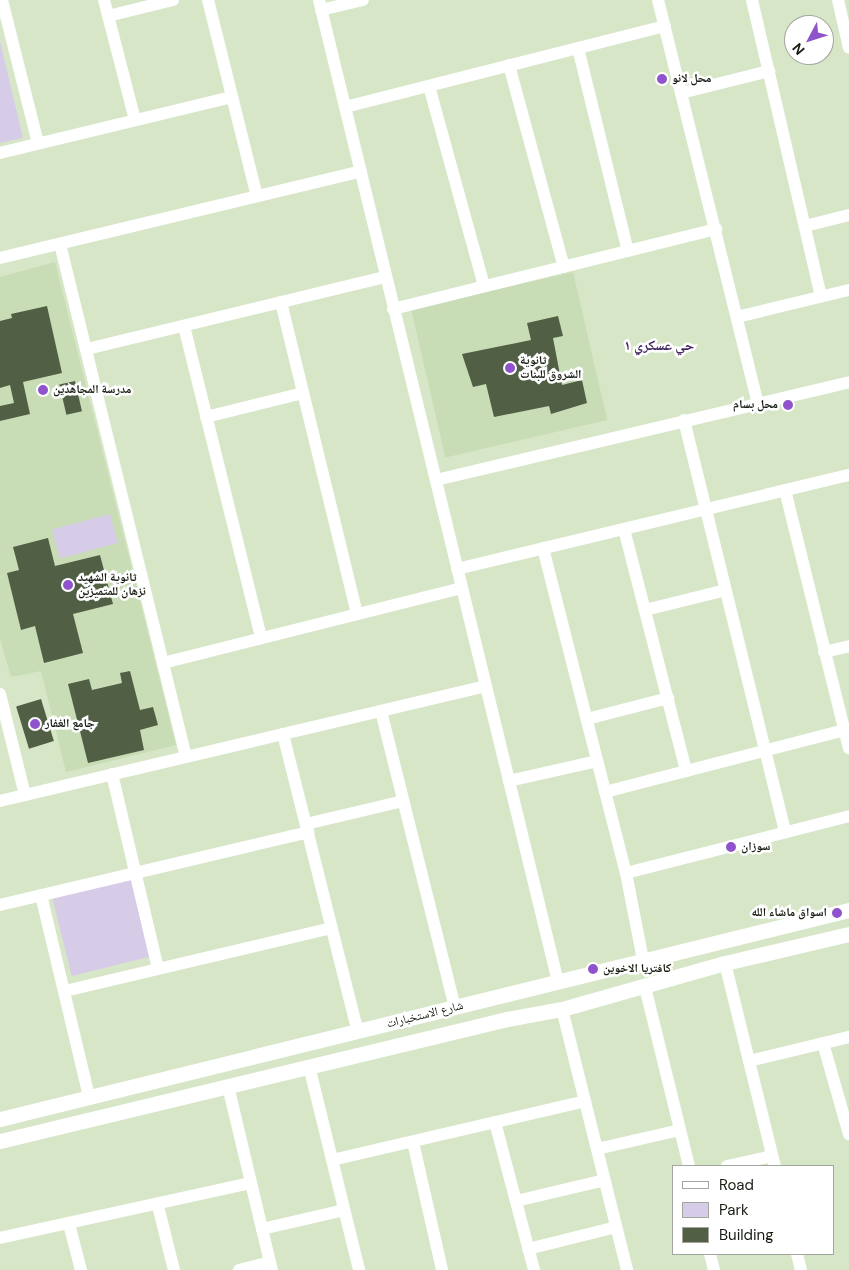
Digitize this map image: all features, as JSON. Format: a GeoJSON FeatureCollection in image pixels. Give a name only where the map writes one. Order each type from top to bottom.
{"type":"FeatureCollection","features":[{"type":"Feature","properties":{"kind":"main road","name":"شارع الاستخبارات"},"geometry":{"type":"LineString","coordinates":[[0,1119],[849,910]]}},
{"type":"Feature","properties":{"kind":"main road","name":"شارع الاستخبارات"},"geometry":{"type":"LineString","coordinates":[[0,1141],[507,1019],[562,1009],[725,963],[849,934]]}},
{"type":"Feature","properties":{"kind":"main road"},"geometry":{"type":"LineString","coordinates":[[501,997],[507,1019]]}},
{"type":"Feature","properties":{"kind":"street"},"geometry":{"type":"LineString","coordinates":[[2,0],[38,144]]}},
{"type":"Feature","properties":{"kind":"street"},"geometry":{"type":"LineString","coordinates":[[104,0],[135,120]]}},
{"type":"Feature","properties":{"kind":"street"},"geometry":{"type":"LineString","coordinates":[[108,16],[173,0]]}},
{"type":"Feature","properties":{"kind":"street"},"geometry":{"type":"LineString","coordinates":[[208,0],[257,196]]}},
{"type":"Feature","properties":{"kind":"street"},"geometry":{"type":"LineString","coordinates":[[363,0],[320,5],[558,982]]}},
{"type":"Feature","properties":{"kind":"street"},"geometry":{"type":"LineString","coordinates":[[658,0],[758,403]]}},
{"type":"Feature","properties":{"kind":"street"},"geometry":{"type":"LineString","coordinates":[[752,0],[822,296]]}},
{"type":"Feature","properties":{"kind":"street"},"geometry":{"type":"LineString","coordinates":[[838,0],[849,48]]}},
{"type":"Feature","properties":{"kind":"street"},"geometry":{"type":"LineString","coordinates":[[345,107],[665,26]]}},
{"type":"Feature","properties":{"kind":"street"},"geometry":{"type":"LineString","coordinates":[[578,48],[628,251]]}},
{"type":"Feature","properties":{"kind":"street"},"geometry":{"type":"LineString","coordinates":[[509,65],[564,267]]}},
{"type":"Feature","properties":{"kind":"street"},"geometry":{"type":"LineString","coordinates":[[681,93],[769,71]]}},
{"type":"Feature","properties":{"kind":"street"},"geometry":{"type":"LineString","coordinates":[[429,86],[484,286]]}},
{"type":"Feature","properties":{"kind":"street"},"geometry":{"type":"LineString","coordinates":[[0,152],[232,97]]}},
{"type":"Feature","properties":{"kind":"street"},"geometry":{"type":"LineString","coordinates":[[0,258],[361,170]]}},
{"type":"Feature","properties":{"kind":"street"},"geometry":{"type":"LineString","coordinates":[[805,226],[849,215]]}},
{"type":"Feature","properties":{"kind":"street"},"geometry":{"type":"LineString","coordinates":[[393,309],[716,229]]}},
{"type":"Feature","properties":{"kind":"street"},"geometry":{"type":"LineString","coordinates":[[60,244],[186,757]]}},
{"type":"Feature","properties":{"kind":"street"},"geometry":{"type":"LineString","coordinates":[[87,349],[385,277]]}},
{"type":"Feature","properties":{"kind":"street"},"geometry":{"type":"LineString","coordinates":[[737,317],[849,290]]}},
{"type":"Feature","properties":{"kind":"street"},"geometry":{"type":"LineString","coordinates":[[281,302],[357,614]]}},
{"type":"Feature","properties":{"kind":"street"},"geometry":{"type":"LineString","coordinates":[[184,326],[261,638]]}},
{"type":"Feature","properties":{"kind":"street"},"geometry":{"type":"LineString","coordinates":[[436,480],[849,382]]}},
{"type":"Feature","properties":{"kind":"street"},"geometry":{"type":"LineString","coordinates":[[206,417],[303,393]]}},
{"type":"Feature","properties":{"kind":"street"},"geometry":{"type":"LineString","coordinates":[[684,420],[785,832]]}},
{"type":"Feature","properties":{"kind":"street"},"geometry":{"type":"LineString","coordinates":[[457,569],[849,475]]}},
{"type":"Feature","properties":{"kind":"street"},"geometry":{"type":"LineString","coordinates":[[785,490],[849,748]]}},
{"type":"Feature","properties":{"kind":"street"},"geometry":{"type":"LineString","coordinates":[[624,529],[686,771]]}},
{"type":"Feature","properties":{"kind":"street"},"geometry":{"type":"LineString","coordinates":[[544,548],[626,873],[643,960]]}},
{"type":"Feature","properties":{"kind":"street"},"geometry":{"type":"LineString","coordinates":[[163,663],[462,588]]}},
{"type":"Feature","properties":{"kind":"street"},"geometry":{"type":"LineString","coordinates":[[645,610],[726,590]]}},
{"type":"Feature","properties":{"kind":"street"},"geometry":{"type":"LineString","coordinates":[[824,652],[849,646]]}},
{"type":"Feature","properties":{"kind":"street"},"geometry":{"type":"LineString","coordinates":[[0,801],[486,686]]}},
{"type":"Feature","properties":{"kind":"street"},"geometry":{"type":"LineString","coordinates":[[587,719],[668,698]]}},
{"type":"Feature","properties":{"kind":"street"},"geometry":{"type":"LineString","coordinates":[[1,700],[25,795]]}},
{"type":"Feature","properties":{"kind":"street"},"geometry":{"type":"LineString","coordinates":[[381,711],[455,1008]]}},
{"type":"Feature","properties":{"kind":"street"},"geometry":{"type":"LineString","coordinates":[[605,792],[844,730]]}},
{"type":"Feature","properties":{"kind":"street"},"geometry":{"type":"LineString","coordinates":[[283,734],[358,1032]]}},
{"type":"Feature","properties":{"kind":"street"},"geometry":{"type":"LineString","coordinates":[[509,781],[597,761]]}},
{"type":"Feature","properties":{"kind":"street"},"geometry":{"type":"LineString","coordinates":[[112,774],[158,969]]}},
{"type":"Feature","properties":{"kind":"street"},"geometry":{"type":"LineString","coordinates":[[0,905],[135,873],[403,801]]}},
{"type":"Feature","properties":{"kind":"street"},"geometry":{"type":"LineString","coordinates":[[626,873],[849,816]]}},
{"type":"Feature","properties":{"kind":"street"},"geometry":{"type":"LineString","coordinates":[[41,895],[66,991],[89,1097]]}},
{"type":"Feature","properties":{"kind":"street"},"geometry":{"type":"LineString","coordinates":[[66,991],[332,928]]}},
{"type":"Feature","properties":{"kind":"street"},"geometry":{"type":"LineString","coordinates":[[725,963],[774,1161],[736,1165]]}},
{"type":"Feature","properties":{"kind":"street"},"geometry":{"type":"LineString","coordinates":[[645,986],[689,1165]]}},
{"type":"Feature","properties":{"kind":"street"},"geometry":{"type":"LineString","coordinates":[[562,1009],[627,1270]]}},
{"type":"Feature","properties":{"kind":"street"},"geometry":{"type":"LineString","coordinates":[[749,1061],[849,1037]]}},
{"type":"Feature","properties":{"kind":"street"},"geometry":{"type":"LineString","coordinates":[[823,1043],[849,1134]]}},
{"type":"Feature","properties":{"kind":"street"},"geometry":{"type":"LineString","coordinates":[[310,1066],[359,1270]]}},
{"type":"Feature","properties":{"kind":"street"},"geometry":{"type":"LineString","coordinates":[[228,1086],[271,1266],[239,1270]]}},
{"type":"Feature","properties":{"kind":"street"},"geometry":{"type":"LineString","coordinates":[[332,1160],[585,1101]]}},
{"type":"Feature","properties":{"kind":"street"},"geometry":{"type":"LineString","coordinates":[[495,1122],[534,1270]]}},
{"type":"Feature","properties":{"kind":"street"},"geometry":{"type":"LineString","coordinates":[[597,1149],[680,1130]]}},
{"type":"Feature","properties":{"kind":"street"},"geometry":{"type":"LineString","coordinates":[[413,1142],[442,1270]]}},
{"type":"Feature","properties":{"kind":"street"},"geometry":{"type":"LineString","coordinates":[[516,1202],[605,1180]]}},
{"type":"Feature","properties":{"kind":"street"},"geometry":{"type":"LineString","coordinates":[[0,1238],[158,1206],[251,1183]]}},
{"type":"Feature","properties":{"kind":"street"},"geometry":{"type":"LineString","coordinates":[[158,1206],[174,1270]]}},
{"type":"Feature","properties":{"kind":"street"},"geometry":{"type":"LineString","coordinates":[[262,1229],[344,1210]]}},
{"type":"Feature","properties":{"kind":"street"},"geometry":{"type":"LineString","coordinates":[[69,1224],[81,1270]]}},
{"type":"Feature","properties":{"kind":"street"},"geometry":{"type":"LineString","coordinates":[[528,1249],[616,1227]]}},
{"type":"Feature","properties":{"kind":"street"},"geometry":{"type":"LineString","coordinates":[[710,1255],[714,1270]]}},
{"type":"Feature","properties":{"kind":"street"},"geometry":{"type":"LineString","coordinates":[[797,1255],[801,1270]]}},
{"type":"Feature","properties":{"kind":"shaded area"},"geometry":{"type":"Polygon","coordinates":[[[55,262],[176,745],[66,772],[41,671],[11,677],[0,639],[0,277],[55,262]]]}},
{"type":"Feature","properties":{"kind":"shaded area","name":"ثانوية الشروق للبنات"},"geometry":{"type":"Polygon","coordinates":[[[573,272],[607,420],[445,457],[411,309],[573,272]]]}},
{"type":"Feature","properties":{"kind":"green space"},"geometry":{"type":"Polygon","coordinates":[[[0,41],[23,138],[0,143],[0,41]]]}},
{"type":"Feature","properties":{"kind":"green space"},"geometry":{"type":"Polygon","coordinates":[[[110,514],[118,543],[60,559],[52,530],[110,514]]]}},
{"type":"Feature","properties":{"kind":"green space"},"geometry":{"type":"Polygon","coordinates":[[[130,875],[150,957],[72,976],[51,895],[130,875]]]}},
{"type":"Feature","properties":{"kind":"building"},"geometry":{"type":"Polygon","coordinates":[[[47,306],[62,373],[23,382],[30,414],[0,421],[0,406],[14,403],[10,385],[0,388],[0,321],[12,318],[11,314],[47,306]]]}},
{"type":"Feature","properties":{"kind":"building"},"geometry":{"type":"Polygon","coordinates":[[[558,316],[563,336],[553,338],[562,385],[582,380],[587,403],[551,414],[549,406],[494,417],[486,384],[473,387],[462,354],[531,340],[527,323],[558,316]]]}},
{"type":"Feature","properties":{"kind":"building"},"geometry":{"type":"Polygon","coordinates":[[[75,381],[82,411],[66,415],[59,385],[75,381]]]}},
{"type":"Feature","properties":{"kind":"building"},"geometry":{"type":"Polygon","coordinates":[[[48,538],[55,566],[100,555],[113,604],[73,614],[83,653],[44,663],[35,626],[21,630],[7,573],[19,570],[13,547],[48,538]]]}},
{"type":"Feature","properties":{"kind":"building"},"geometry":{"type":"Polygon","coordinates":[[[130,671],[140,710],[153,707],[158,725],[140,730],[144,750],[88,763],[68,684],[89,679],[92,690],[122,683],[120,673],[130,671]]]}},
{"type":"Feature","properties":{"kind":"building","name":"جامع الغفار"},"geometry":{"type":"Polygon","coordinates":[[[41,699],[54,741],[29,749],[16,707],[41,699]]]}},
{"type":"Feature","properties":{"kind":"place","name":"محل لانو"},"geometry":{"type":"Point","coordinates":[662,79]}},
{"type":"Feature","properties":{"kind":"place","name":"ثانوية الشروق للبنات"},"geometry":{"type":"Point","coordinates":[510,368]}},
{"type":"Feature","properties":{"kind":"place","name":"مدرسة المجاهدين"},"geometry":{"type":"Point","coordinates":[43,390]}},
{"type":"Feature","properties":{"kind":"place","name":"محل بسام"},"geometry":{"type":"Point","coordinates":[788,405]}},
{"type":"Feature","properties":{"kind":"place","name":"ثانوية الشهيد نزهان للمتميزين"},"geometry":{"type":"Point","coordinates":[68,585]}},
{"type":"Feature","properties":{"kind":"place","name":"جامع الغفار"},"geometry":{"type":"Point","coordinates":[35,724]}},
{"type":"Feature","properties":{"kind":"place","name":"سوزان"},"geometry":{"type":"Point","coordinates":[731,847]}},
{"type":"Feature","properties":{"kind":"place","name":"اسواق ماشاء الله"},"geometry":{"type":"Point","coordinates":[837,913]}},
{"type":"Feature","properties":{"kind":"place","name":"كافتريا الاخوين"},"geometry":{"type":"Point","coordinates":[593,969]}},
{"type":"Feature","properties":{"kind":"district","name":"حي عسكري ١"},"geometry":{"type":"Point","coordinates":[659,345]}}]}
